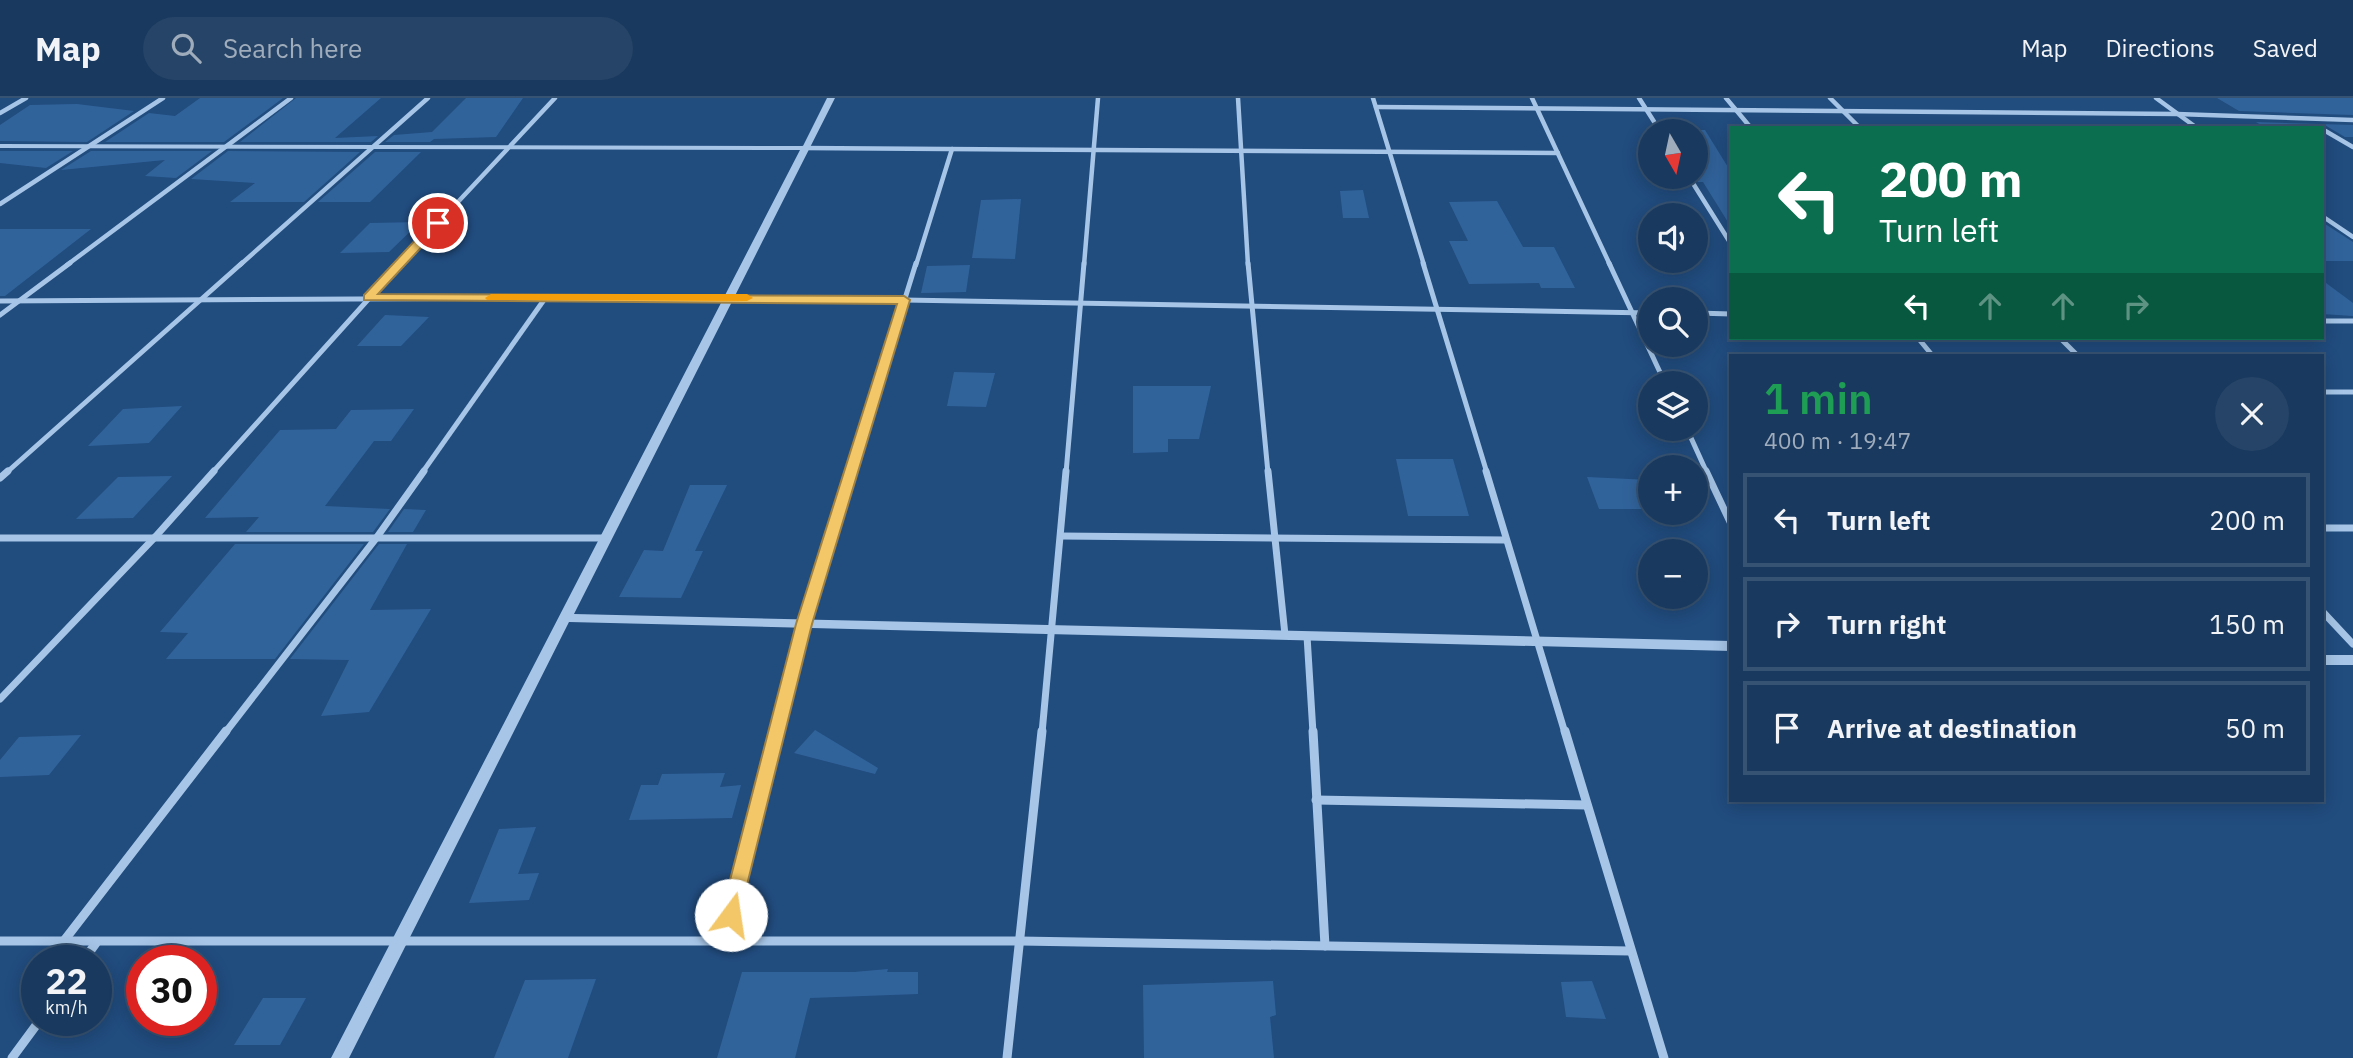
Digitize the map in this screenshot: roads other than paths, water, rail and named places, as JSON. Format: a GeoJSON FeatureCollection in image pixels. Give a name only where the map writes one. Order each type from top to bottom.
{"type":"FeatureCollection","features":[{"type":"Feature","properties":{"kind":"street"},"geometry":{"type":"LineString","coordinates":[[0,113],[26,98]]}},
{"type":"Feature","properties":{"kind":"street"},"geometry":{"type":"LineString","coordinates":[[0,204],[163,98]]}},
{"type":"Feature","properties":{"kind":"street"},"geometry":{"type":"LineString","coordinates":[[0,315],[290,98]]}},
{"type":"Feature","properties":{"kind":"street"},"geometry":{"type":"LineString","coordinates":[[0,478],[428,98]]}},
{"type":"Feature","properties":{"kind":"street"},"geometry":{"type":"LineString","coordinates":[[0,699],[156,536],[369,298],[555,98]]}},
{"type":"Feature","properties":{"kind":"street"},"geometry":{"type":"LineString","coordinates":[[340,1058],[803,148],[831,98]]}},
{"type":"Feature","properties":{"kind":"street"},"geometry":{"type":"LineString","coordinates":[[1007,1058],[1053,630],[1098,98]]}},
{"type":"Feature","properties":{"kind":"street"},"geometry":{"type":"LineString","coordinates":[[1238,98],[1250,305],[1285,635]]}},
{"type":"Feature","properties":{"kind":"street"},"geometry":{"type":"LineString","coordinates":[[1373,98],[1664,1058]]}},
{"type":"Feature","properties":{"kind":"street"},"geometry":{"type":"LineString","coordinates":[[1532,98],[1659,371]]}},
{"type":"Feature","properties":{"kind":"street"},"geometry":{"type":"LineString","coordinates":[[1639,98],[1653,119]]}},
{"type":"Feature","properties":{"kind":"street"},"geometry":{"type":"LineString","coordinates":[[1726,98],[1749,126]]}},
{"type":"Feature","properties":{"kind":"street"},"geometry":{"type":"LineString","coordinates":[[1830,98],[1858,126]]}},
{"type":"Feature","properties":{"kind":"street"},"geometry":{"type":"LineString","coordinates":[[2156,98],[2194,126]]}},
{"type":"Feature","properties":{"kind":"street"},"geometry":{"type":"LineString","coordinates":[[1376,107],[2177,114],[2353,120]]}},
{"type":"Feature","properties":{"kind":"street"},"geometry":{"type":"LineString","coordinates":[[2306,119],[2318,126]]}},
{"type":"Feature","properties":{"kind":"street"},"geometry":{"type":"LineString","coordinates":[[2324,130],[2353,147]]}},
{"type":"Feature","properties":{"kind":"street"},"geometry":{"type":"LineString","coordinates":[[0,146],[1558,153]]}},
{"type":"Feature","properties":{"kind":"street"},"geometry":{"type":"LineString","coordinates":[[724,941],[804,624],[952,149]]}},
{"type":"Feature","properties":{"kind":"street"},"geometry":{"type":"LineString","coordinates":[[1697,189],[1729,241]]}},
{"type":"Feature","properties":{"kind":"street"},"geometry":{"type":"LineString","coordinates":[[2324,217],[2353,237]]}},
{"type":"Feature","properties":{"kind":"street"},"geometry":{"type":"LineString","coordinates":[[63,942],[377,537],[546,298]]}},
{"type":"Feature","properties":{"kind":"street"},"geometry":{"type":"LineString","coordinates":[[0,302],[727,298],[1081,301],[1638,312]]}},
{"type":"Feature","properties":{"kind":"street"},"geometry":{"type":"LineString","coordinates":[[1708,313],[1729,314]]}},
{"type":"Feature","properties":{"kind":"street"},"geometry":{"type":"LineString","coordinates":[[2324,321],[2353,321]]}},
{"type":"Feature","properties":{"kind":"street"},"geometry":{"type":"LineString","coordinates":[[1920,340],[1931,354]]}},
{"type":"Feature","properties":{"kind":"street"},"geometry":{"type":"LineString","coordinates":[[2062,340],[2076,354]]}},
{"type":"Feature","properties":{"kind":"street"},"geometry":{"type":"LineString","coordinates":[[2324,392],[2353,393]]}},
{"type":"Feature","properties":{"kind":"street"},"geometry":{"type":"LineString","coordinates":[[1693,441],[1729,520]]}},
{"type":"Feature","properties":{"kind":"street"},"geometry":{"type":"LineString","coordinates":[[2324,528],[2353,528]]}},
{"type":"Feature","properties":{"kind":"street"},"geometry":{"type":"LineString","coordinates":[[1061,536],[1506,540]]}},
{"type":"Feature","properties":{"kind":"street"},"geometry":{"type":"LineString","coordinates":[[0,538],[604,538]]}},
{"type":"Feature","properties":{"kind":"street"},"geometry":{"type":"LineString","coordinates":[[2324,613],[2353,644]]}},
{"type":"Feature","properties":{"kind":"street"},"geometry":{"type":"LineString","coordinates":[[564,618],[1729,646]]}},
{"type":"Feature","properties":{"kind":"street"},"geometry":{"type":"LineString","coordinates":[[1307,636],[1325,946]]}},
{"type":"Feature","properties":{"kind":"street"},"geometry":{"type":"LineString","coordinates":[[2324,660],[2353,660]]}},
{"type":"Feature","properties":{"kind":"street"},"geometry":{"type":"LineString","coordinates":[[1316,800],[1586,805]]}},
{"type":"Feature","properties":{"kind":"street"},"geometry":{"type":"LineString","coordinates":[[0,941],[1020,941],[1630,951]]}},
{"type":"Feature","properties":{"kind":"street"},"geometry":{"type":"LineString","coordinates":[[12,1058],[28,1036]]}}]}
